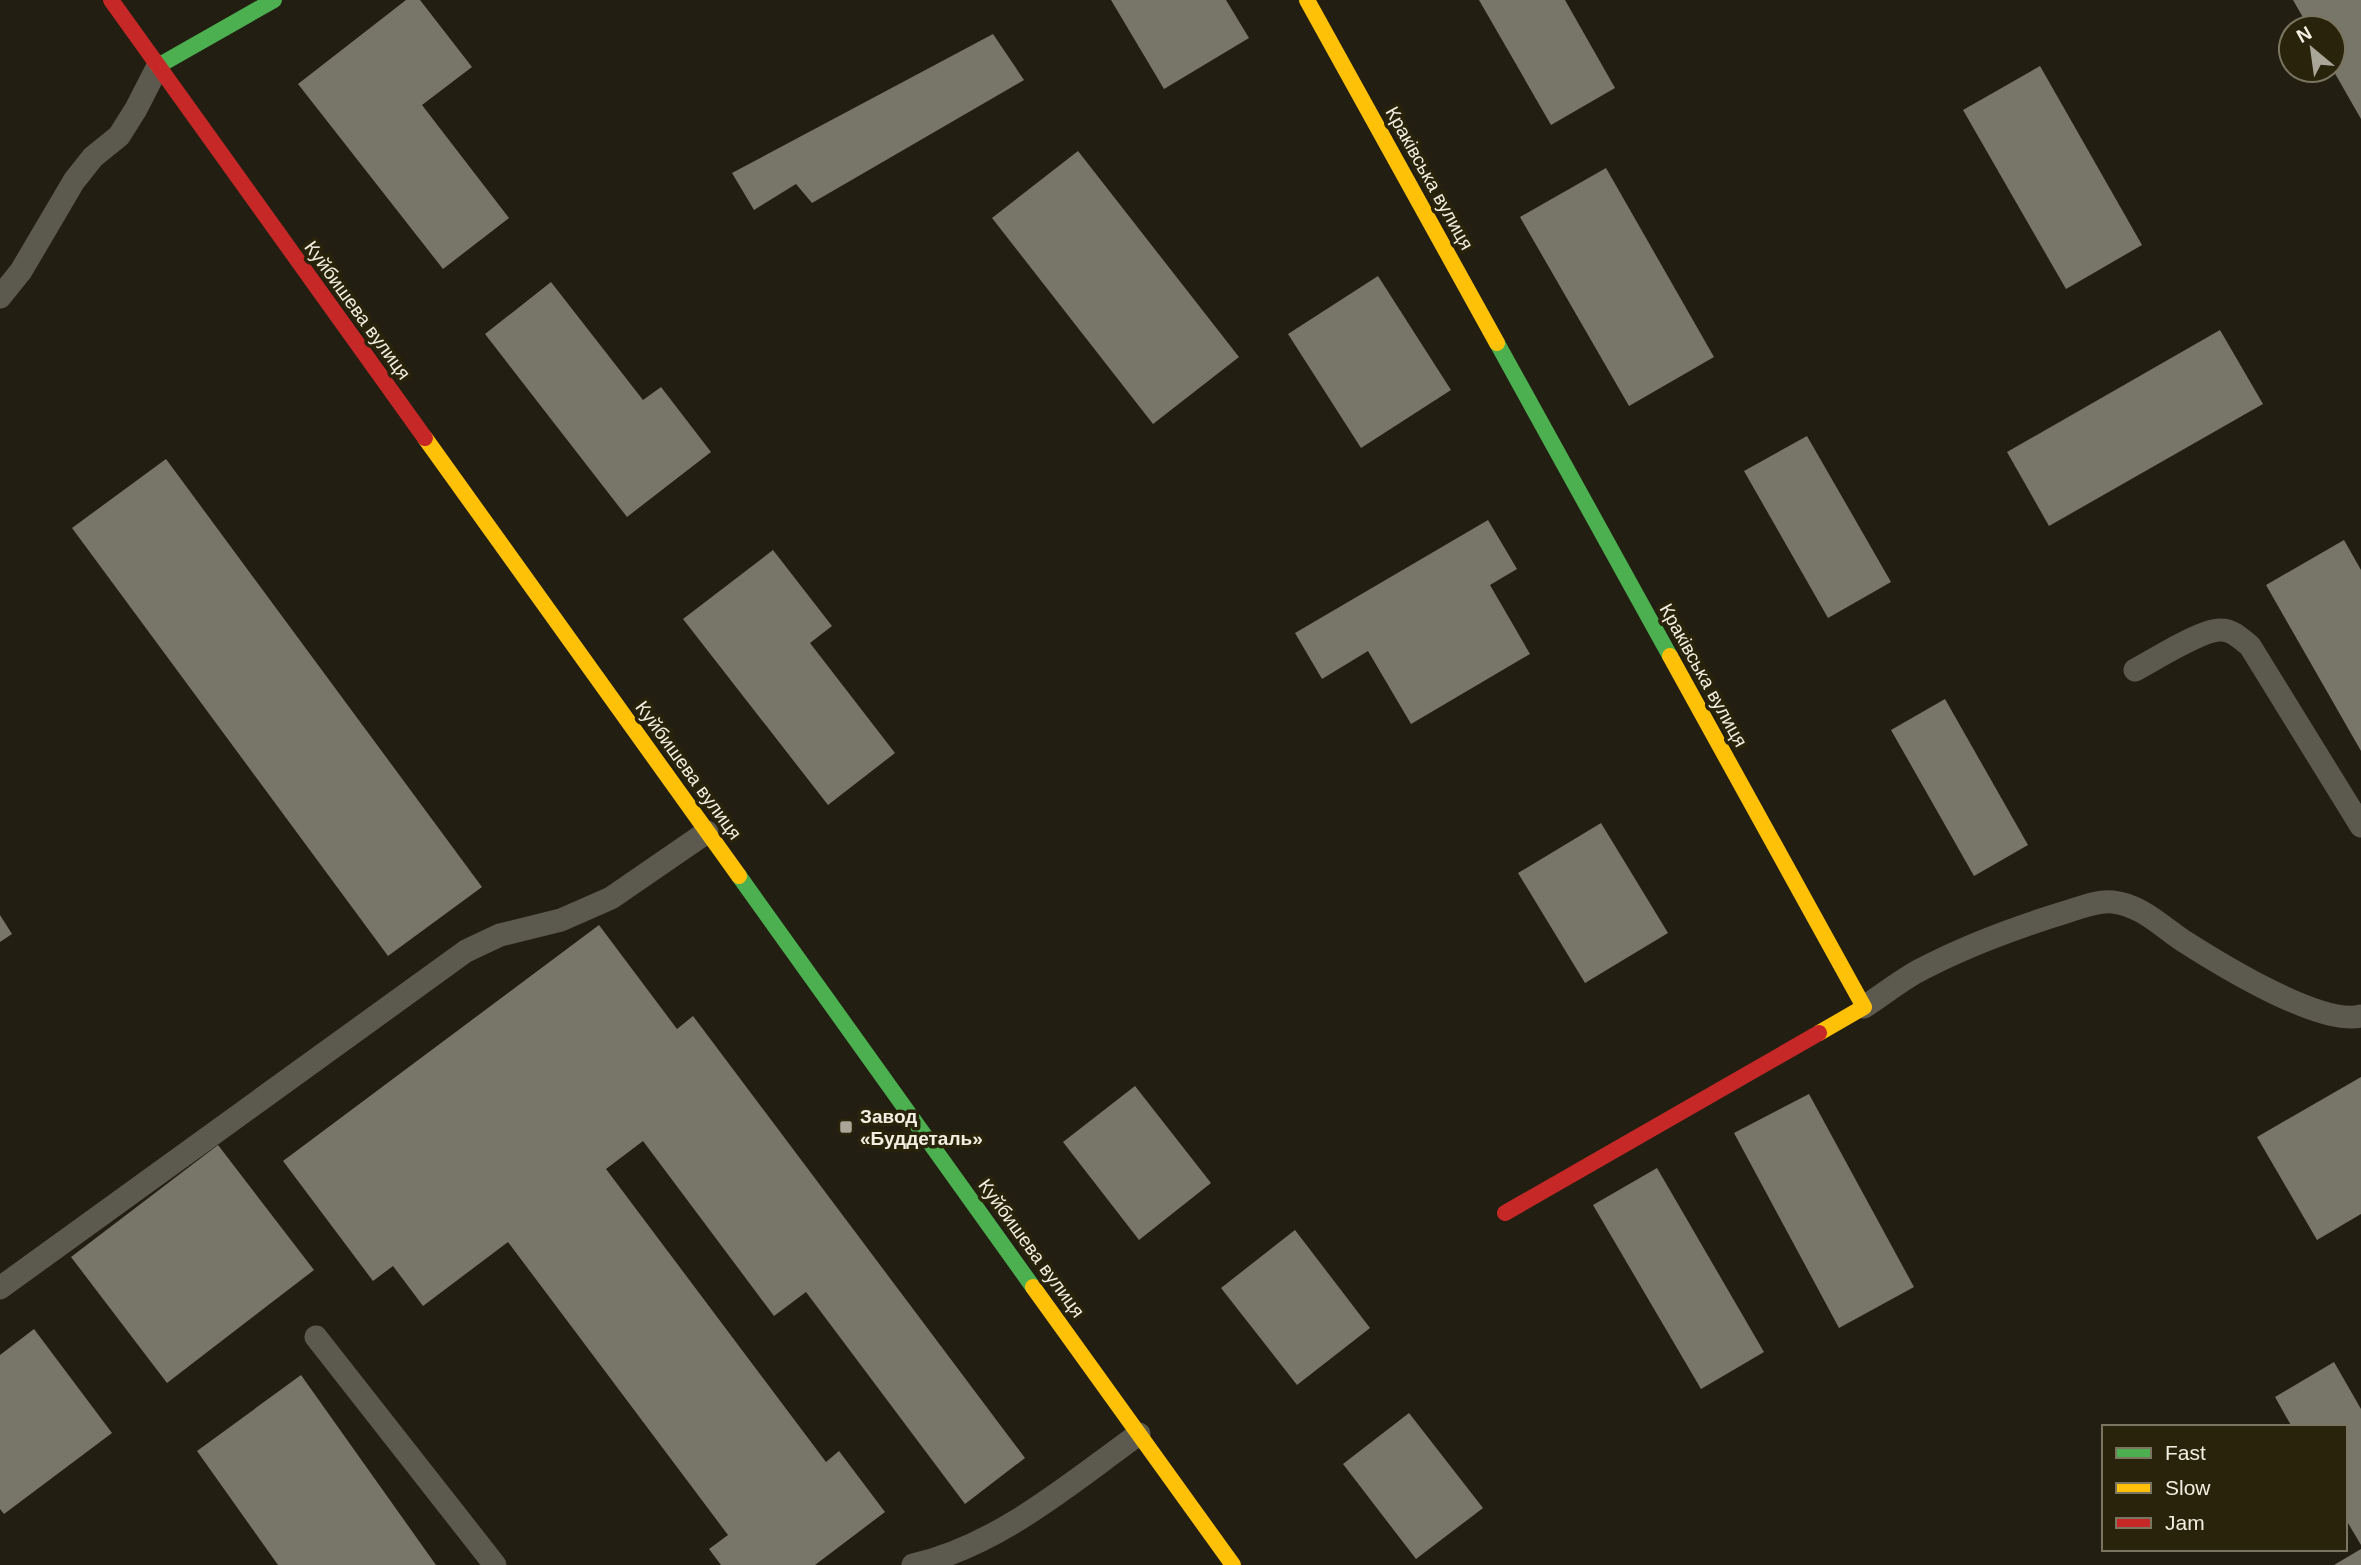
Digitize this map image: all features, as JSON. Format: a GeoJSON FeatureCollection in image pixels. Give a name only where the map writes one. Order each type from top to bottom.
{"type":"FeatureCollection","features":[{"type":"Feature","properties":{"kind":"main road","name":"Куйбишева вулиця"},"geometry":{"type":"LineString","coordinates":[[111,0],[1233,1565]]}},
{"type":"Feature","properties":{"kind":"main road"},"geometry":{"type":"LineString","coordinates":[[158,66],[274,0]]}},
{"type":"Feature","properties":{"kind":"main road","name":"Краківська вулиця"},"geometry":{"type":"LineString","coordinates":[[1307,0],[1864,1007]]}},
{"type":"Feature","properties":{"kind":"main road"},"geometry":{"type":"LineString","coordinates":[[1505,1213],[1864,1007]]}},
{"type":"Feature","properties":{"kind":"lane"},"geometry":{"type":"LineString","coordinates":[[0,297],[21,271],[74,181],[93,157],[119,136],[158,66]]}},
{"type":"Feature","properties":{"kind":"lane"},"geometry":{"type":"LineString","coordinates":[[2135,670],[2204,634],[2221,630],[2236,634],[2250,646],[2361,826]]}},
{"type":"Feature","properties":{"kind":"lane"},"geometry":{"type":"LineString","coordinates":[[0,1288],[466,951],[500,935],[561,920],[611,898],[708,832]]}},
{"type":"Feature","properties":{"kind":"lane"},"geometry":{"type":"LineString","coordinates":[[1864,1007],[1921,970],[1985,940],[2037,921],[2111,901],[2141,910],[2224,968],[2259,985],[2324,1013],[2361,1016]]}},
{"type":"Feature","properties":{"kind":"lane"},"geometry":{"type":"LineString","coordinates":[[316,1337],[495,1565]]}},
{"type":"Feature","properties":{"kind":"lane"},"geometry":{"type":"LineString","coordinates":[[913,1565],[967,1548],[1035,1508],[1139,1434]]}},
{"type":"Feature","properties":{"kind":"building"},"geometry":{"type":"Polygon","coordinates":[[[406,0],[420,0],[472,67],[422,105],[509,218],[443,269],[298,84],[406,0]]]}},
{"type":"Feature","properties":{"kind":"building"},"geometry":{"type":"Polygon","coordinates":[[[1111,0],[1226,0],[1249,38],[1164,89],[1111,0]]]}},
{"type":"Feature","properties":{"kind":"building"},"geometry":{"type":"Polygon","coordinates":[[[1479,0],[1565,0],[1615,88],[1551,125],[1479,0]]]}},
{"type":"Feature","properties":{"kind":"building"},"geometry":{"type":"Polygon","coordinates":[[[2293,0],[2361,0],[2361,119],[2341,84],[2347,84],[2347,14],[2301,14],[2293,0]]]}},
{"type":"Feature","properties":{"kind":"building"},"geometry":{"type":"Polygon","coordinates":[[[993,34],[1024,80],[812,203],[796,184],[754,210],[732,173],[993,34]]]}},
{"type":"Feature","properties":{"kind":"building"},"geometry":{"type":"Polygon","coordinates":[[[2040,66],[2142,245],[2066,289],[1963,110],[2040,66]]]}},
{"type":"Feature","properties":{"kind":"building"},"geometry":{"type":"Polygon","coordinates":[[[1078,151],[1239,357],[1153,424],[992,218],[1078,151]]]}},
{"type":"Feature","properties":{"kind":"building"},"geometry":{"type":"Polygon","coordinates":[[[1606,168],[1714,357],[1629,406],[1520,217],[1606,168]]]}},
{"type":"Feature","properties":{"kind":"building"},"geometry":{"type":"Polygon","coordinates":[[[1378,276],[1451,390],[1361,448],[1288,334],[1378,276]]]}},
{"type":"Feature","properties":{"kind":"building"},"geometry":{"type":"Polygon","coordinates":[[[551,282],[643,400],[661,387],[711,452],[627,517],[485,334],[551,282]]]}},
{"type":"Feature","properties":{"kind":"building"},"geometry":{"type":"Polygon","coordinates":[[[2220,330],[2263,404],[2049,526],[2007,452],[2220,330]]]}},
{"type":"Feature","properties":{"kind":"building"},"geometry":{"type":"Polygon","coordinates":[[[1807,436],[1891,582],[1828,618],[1744,471],[1807,436]]]}},
{"type":"Feature","properties":{"kind":"building"},"geometry":{"type":"Polygon","coordinates":[[[166,459],[482,887],[388,956],[72,528],[166,459]]]}},
{"type":"Feature","properties":{"kind":"building"},"geometry":{"type":"Polygon","coordinates":[[[1488,520],[1517,569],[1490,585],[1530,654],[1411,724],[1368,651],[1322,679],[1295,633],[1488,520]]]}},
{"type":"Feature","properties":{"kind":"building"},"geometry":{"type":"Polygon","coordinates":[[[2344,540],[2361,570],[2361,751],[2266,585],[2344,540]]]}},
{"type":"Feature","properties":{"kind":"building"},"geometry":{"type":"Polygon","coordinates":[[[773,550],[832,626],[810,643],[895,753],[828,805],[683,619],[773,550]]]}},
{"type":"Feature","properties":{"kind":"building"},"geometry":{"type":"Polygon","coordinates":[[[1945,699],[2028,845],[1974,876],[1891,730],[1945,699]]]}},
{"type":"Feature","properties":{"kind":"building"},"geometry":{"type":"Polygon","coordinates":[[[1601,823],[1668,933],[1585,983],[1518,873],[1601,823]]]}},
{"type":"Feature","properties":{"kind":"building"},"geometry":{"type":"Polygon","coordinates":[[[0,915],[12,934],[0,942],[0,915]]]}},
{"type":"Feature","properties":{"kind":"building"},"geometry":{"type":"Polygon","coordinates":[[[599,925],[677,1029],[693,1016],[1025,1458],[965,1504],[806,1292],[774,1316],[643,1141],[606,1169],[826,1462],[839,1451],[885,1512],[815,1565],[721,1565],[709,1549],[728,1535],[508,1242],[423,1306],[393,1266],[373,1281],[283,1161],[599,925]]]}},
{"type":"Feature","properties":{"kind":"building"},"geometry":{"type":"Polygon","coordinates":[[[2361,1077],[2361,1214],[2317,1240],[2257,1137],[2361,1077]]]}},
{"type":"Feature","properties":{"kind":"building"},"geometry":{"type":"Polygon","coordinates":[[[1135,1086],[1211,1183],[1139,1240],[1063,1142],[1135,1086]]]}},
{"type":"Feature","properties":{"kind":"building"},"geometry":{"type":"Polygon","coordinates":[[[1809,1094],[1914,1287],[1839,1328],[1734,1133],[1809,1094]]]}},
{"type":"Feature","properties":{"kind":"building"},"geometry":{"type":"Polygon","coordinates":[[[218,1145],[314,1270],[167,1383],[71,1257],[218,1145]]]}},
{"type":"Feature","properties":{"kind":"building"},"geometry":{"type":"Polygon","coordinates":[[[1657,1168],[1764,1352],[1701,1389],[1593,1205],[1657,1168]]]}},
{"type":"Feature","properties":{"kind":"building"},"geometry":{"type":"Polygon","coordinates":[[[1295,1230],[1370,1328],[1297,1385],[1221,1288],[1295,1230]]]}},
{"type":"Feature","properties":{"kind":"building"},"geometry":{"type":"Polygon","coordinates":[[[34,1329],[112,1433],[4,1514],[0,1509],[0,1355],[34,1329]]]}},
{"type":"Feature","properties":{"kind":"building"},"geometry":{"type":"Polygon","coordinates":[[[2334,1362],[2361,1409],[2361,1545],[2347,1521],[2347,1425],[2291,1425],[2275,1397],[2334,1362]]]}},
{"type":"Feature","properties":{"kind":"building"},"geometry":{"type":"Polygon","coordinates":[[[301,1375],[436,1565],[278,1565],[197,1451],[301,1375]]]}},
{"type":"Feature","properties":{"kind":"building"},"geometry":{"type":"Polygon","coordinates":[[[1409,1413],[1483,1508],[1416,1559],[1343,1464],[1409,1413]]]}},
{"type":"Feature","properties":{"kind":"building"},"geometry":{"type":"Polygon","coordinates":[[[2361,1549],[2361,1565],[2334,1565],[2361,1549]]]}},
{"type":"Feature","properties":{"kind":"traffic: fast"},"geometry":{"type":"LineString","coordinates":[[158,66],[274,0]]}},
{"type":"Feature","properties":{"kind":"traffic: fast"},"geometry":{"type":"LineString","coordinates":[[1497,343],[1670,656]]}},
{"type":"Feature","properties":{"kind":"traffic: fast"},"geometry":{"type":"LineString","coordinates":[[739,876],[1033,1287]]}},
{"type":"Feature","properties":{"kind":"traffic: slow"},"geometry":{"type":"LineString","coordinates":[[1307,0],[1497,343]]}},
{"type":"Feature","properties":{"kind":"traffic: slow"},"geometry":{"type":"LineString","coordinates":[[425,438],[739,876]]}},
{"type":"Feature","properties":{"kind":"traffic: slow"},"geometry":{"type":"LineString","coordinates":[[1670,656],[1864,1007],[1819,1033]]}},
{"type":"Feature","properties":{"kind":"traffic: slow"},"geometry":{"type":"LineString","coordinates":[[1033,1287],[1233,1565]]}},
{"type":"Feature","properties":{"kind":"traffic: jam"},"geometry":{"type":"LineString","coordinates":[[111,0],[425,438]]}},
{"type":"Feature","properties":{"kind":"traffic: jam"},"geometry":{"type":"LineString","coordinates":[[1505,1213],[1819,1033]]}},
{"type":"Feature","properties":{"kind":"place","name":"Завод «Буддеталь»"},"geometry":{"type":"Point","coordinates":[846,1127]}}]}
